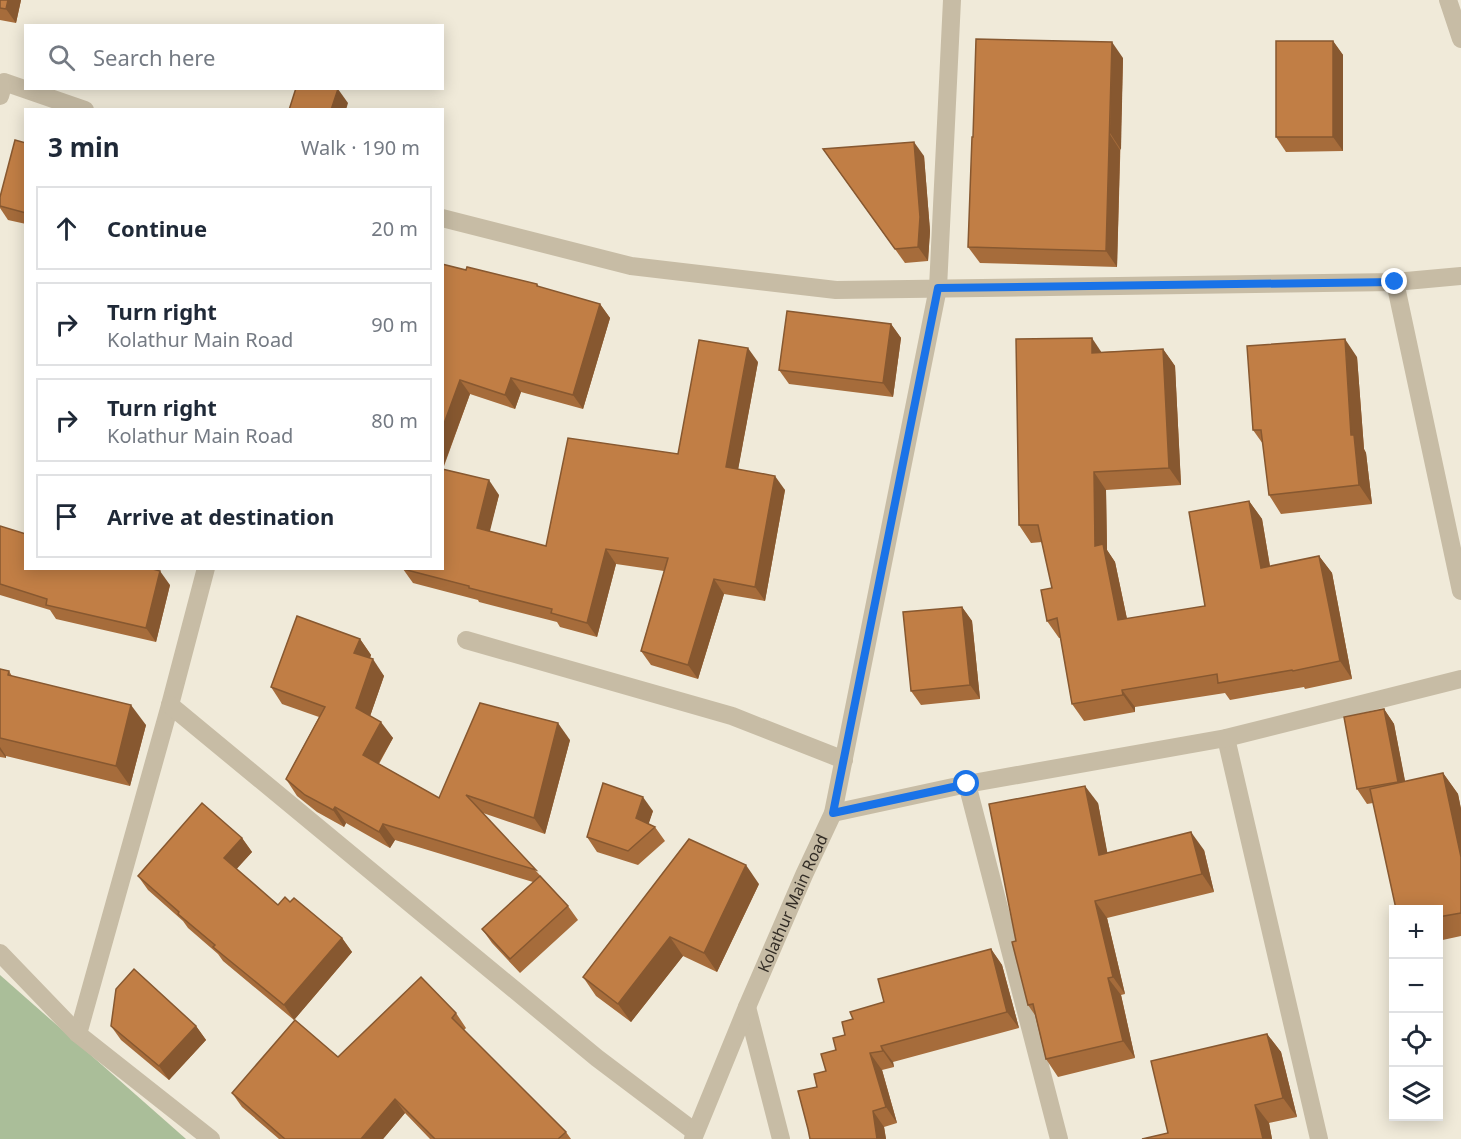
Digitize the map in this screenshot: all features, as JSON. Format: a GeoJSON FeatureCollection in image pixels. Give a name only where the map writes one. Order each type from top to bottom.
{"type":"FeatureCollection","features":[{"type":"Feature","properties":{"kind":"street","name":"Kolathur Main Road"},"geometry":{"type":"LineString","coordinates":[[694,1135],[747,1007],[833,813],[938,288],[952,0]]}},
{"type":"Feature","properties":{"kind":"street"},"geometry":{"type":"LineString","coordinates":[[1448,0],[1461,39]]}},
{"type":"Feature","properties":{"kind":"street"},"geometry":{"type":"LineString","coordinates":[[1,86],[78,108]]}},
{"type":"Feature","properties":{"kind":"street"},"geometry":{"type":"LineString","coordinates":[[444,219],[631,266],[836,290],[1395,282],[1461,276]]}},
{"type":"Feature","properties":{"kind":"street"},"geometry":{"type":"LineString","coordinates":[[1395,282],[1461,591]]}},
{"type":"Feature","properties":{"kind":"street"},"geometry":{"type":"LineString","coordinates":[[78,1034],[205,570]]}},
{"type":"Feature","properties":{"kind":"street"},"geometry":{"type":"LineString","coordinates":[[466,640],[732,716],[844,760]]}},
{"type":"Feature","properties":{"kind":"street"},"geometry":{"type":"LineString","coordinates":[[833,813],[967,784],[1226,738],[1461,679]]}},
{"type":"Feature","properties":{"kind":"street"},"geometry":{"type":"LineString","coordinates":[[170,705],[597,1058],[694,1135]]}},
{"type":"Feature","properties":{"kind":"street"},"geometry":{"type":"LineString","coordinates":[[1226,738],[1319,1139]]}},
{"type":"Feature","properties":{"kind":"street"},"geometry":{"type":"LineString","coordinates":[[967,784],[1059,1139]]}},
{"type":"Feature","properties":{"kind":"street"},"geometry":{"type":"LineString","coordinates":[[0,953],[78,1034],[211,1139]]}},
{"type":"Feature","properties":{"kind":"street"},"geometry":{"type":"LineString","coordinates":[[747,1007],[781,1139]]}},
{"type":"Feature","properties":{"kind":"green space"},"geometry":{"type":"Polygon","coordinates":[[[0,975],[186,1139],[0,1139],[0,975]]]}},
{"type":"Feature","properties":{"kind":"building"},"geometry":{"type":"Polygon","coordinates":[[[0,0],[8,0],[6,9],[0,8],[0,0]]]}},
{"type":"Feature","properties":{"kind":"building"},"geometry":{"type":"Polygon","coordinates":[[[976,39],[1112,42],[1106,251],[968,247],[976,39]]]}},
{"type":"Feature","properties":{"kind":"building"},"geometry":{"type":"Polygon","coordinates":[[[1276,41],[1333,41],[1333,137],[1276,137],[1276,41]]]}},
{"type":"Feature","properties":{"kind":"building"},"geometry":{"type":"Polygon","coordinates":[[[295,90],[338,90],[332,108],[290,108],[295,90]]]}},
{"type":"Feature","properties":{"kind":"building"},"geometry":{"type":"Polygon","coordinates":[[[15,140],[24,142],[24,212],[0,206],[0,197],[15,140]]]}},
{"type":"Feature","properties":{"kind":"building"},"geometry":{"type":"Polygon","coordinates":[[[914,142],[920,217],[918,247],[895,249],[823,149],[914,142]]]}},
{"type":"Feature","properties":{"kind":"building"},"geometry":{"type":"Polygon","coordinates":[[[444,264],[466,270],[467,267],[537,284],[537,286],[600,304],[573,395],[511,378],[505,395],[460,380],[444,424],[444,264]]]}},
{"type":"Feature","properties":{"kind":"building"},"geometry":{"type":"Polygon","coordinates":[[[787,311],[891,324],[883,383],[779,370],[787,311]]]}},
{"type":"Feature","properties":{"kind":"building"},"geometry":{"type":"Polygon","coordinates":[[[1092,338],[1092,353],[1163,349],[1169,468],[1094,472],[1095,546],[1103,544],[1118,620],[1205,606],[1189,512],[1249,501],[1261,568],[1319,556],[1340,661],[1218,683],[1217,674],[1122,690],[1123,695],[1072,704],[1057,618],[1047,621],[1041,590],[1052,588],[1038,525],[1019,525],[1016,339],[1092,338]]]}},
{"type":"Feature","properties":{"kind":"building"},"geometry":{"type":"Polygon","coordinates":[[[1345,339],[1351,435],[1354,435],[1359,485],[1269,495],[1261,430],[1253,430],[1247,346],[1345,339]]]}},
{"type":"Feature","properties":{"kind":"building"},"geometry":{"type":"Polygon","coordinates":[[[699,340],[748,348],[726,467],[775,476],[755,587],[714,579],[688,665],[641,651],[668,558],[606,549],[587,623],[551,613],[552,609],[407,570],[444,570],[444,469],[489,480],[477,528],[546,546],[568,438],[678,454],[699,340]]]}},
{"type":"Feature","properties":{"kind":"building"},"geometry":{"type":"Polygon","coordinates":[[[0,526],[24,533],[24,570],[160,571],[146,628],[46,605],[47,599],[0,584],[0,526]]]}},
{"type":"Feature","properties":{"kind":"building"},"geometry":{"type":"Polygon","coordinates":[[[962,607],[970,685],[911,691],[903,612],[962,607]]]}},
{"type":"Feature","properties":{"kind":"building"},"geometry":{"type":"Polygon","coordinates":[[[297,616],[360,639],[354,653],[373,659],[356,708],[381,722],[363,755],[439,798],[480,703],[558,723],[534,818],[466,795],[536,870],[383,824],[379,832],[335,807],[333,810],[305,795],[286,779],[325,707],[271,687],[297,616]]]}},
{"type":"Feature","properties":{"kind":"building"},"geometry":{"type":"Polygon","coordinates":[[[0,669],[9,671],[8,675],[131,705],[116,766],[0,738],[0,669]]]}},
{"type":"Feature","properties":{"kind":"building"},"geometry":{"type":"Polygon","coordinates":[[[1384,709],[1398,782],[1357,789],[1344,717],[1384,709]]]}},
{"type":"Feature","properties":{"kind":"building"},"geometry":{"type":"Polygon","coordinates":[[[1443,773],[1461,857],[1461,913],[1443,916],[1443,905],[1395,905],[1370,789],[1443,773]]]}},
{"type":"Feature","properties":{"kind":"building"},"geometry":{"type":"Polygon","coordinates":[[[603,783],[643,797],[636,818],[655,827],[628,851],[587,837],[603,783]]]}},
{"type":"Feature","properties":{"kind":"building"},"geometry":{"type":"Polygon","coordinates":[[[1085,786],[1099,855],[1191,832],[1202,874],[1095,901],[1113,977],[1108,978],[1123,1041],[1046,1059],[1033,1004],[1028,1005],[1012,942],[1016,941],[989,804],[1085,786]]]}},
{"type":"Feature","properties":{"kind":"building"},"geometry":{"type":"Polygon","coordinates":[[[202,803],[242,838],[224,858],[278,905],[285,897],[290,902],[294,898],[342,938],[284,1005],[213,947],[215,945],[138,876],[202,803]]]}},
{"type":"Feature","properties":{"kind":"building"},"geometry":{"type":"Polygon","coordinates":[[[689,839],[746,865],[704,953],[670,937],[618,1004],[583,977],[689,839]]]}},
{"type":"Feature","properties":{"kind":"building"},"geometry":{"type":"Polygon","coordinates":[[[540,876],[568,906],[510,959],[482,929],[540,876]]]}},
{"type":"Feature","properties":{"kind":"building"},"geometry":{"type":"Polygon","coordinates":[[[991,949],[1007,1012],[881,1046],[883,1051],[870,1053],[886,1107],[873,1111],[877,1139],[810,1139],[798,1091],[817,1087],[814,1074],[826,1071],[821,1054],[836,1050],[833,1038],[845,1035],[842,1022],[853,1019],[850,1012],[884,1002],[878,979],[991,949]]]}},
{"type":"Feature","properties":{"kind":"building"},"geometry":{"type":"Polygon","coordinates":[[[134,969],[196,1026],[159,1066],[111,1026],[116,989],[134,969]]]}},
{"type":"Feature","properties":{"kind":"building"},"geometry":{"type":"Polygon","coordinates":[[[421,977],[456,1013],[452,1018],[566,1132],[558,1139],[435,1139],[395,1099],[361,1139],[285,1139],[232,1093],[295,1020],[338,1057],[421,977]]]}},
{"type":"Feature","properties":{"kind":"building"},"geometry":{"type":"Polygon","coordinates":[[[1267,1034],[1283,1098],[1255,1105],[1263,1139],[1142,1139],[1168,1133],[1151,1061],[1267,1034]]]}},
{"type":"Feature","properties":{"kind":"route"},"geometry":{"type":"LineString","coordinates":[[967,784],[833,813],[938,288],[1395,282]]}}]}
